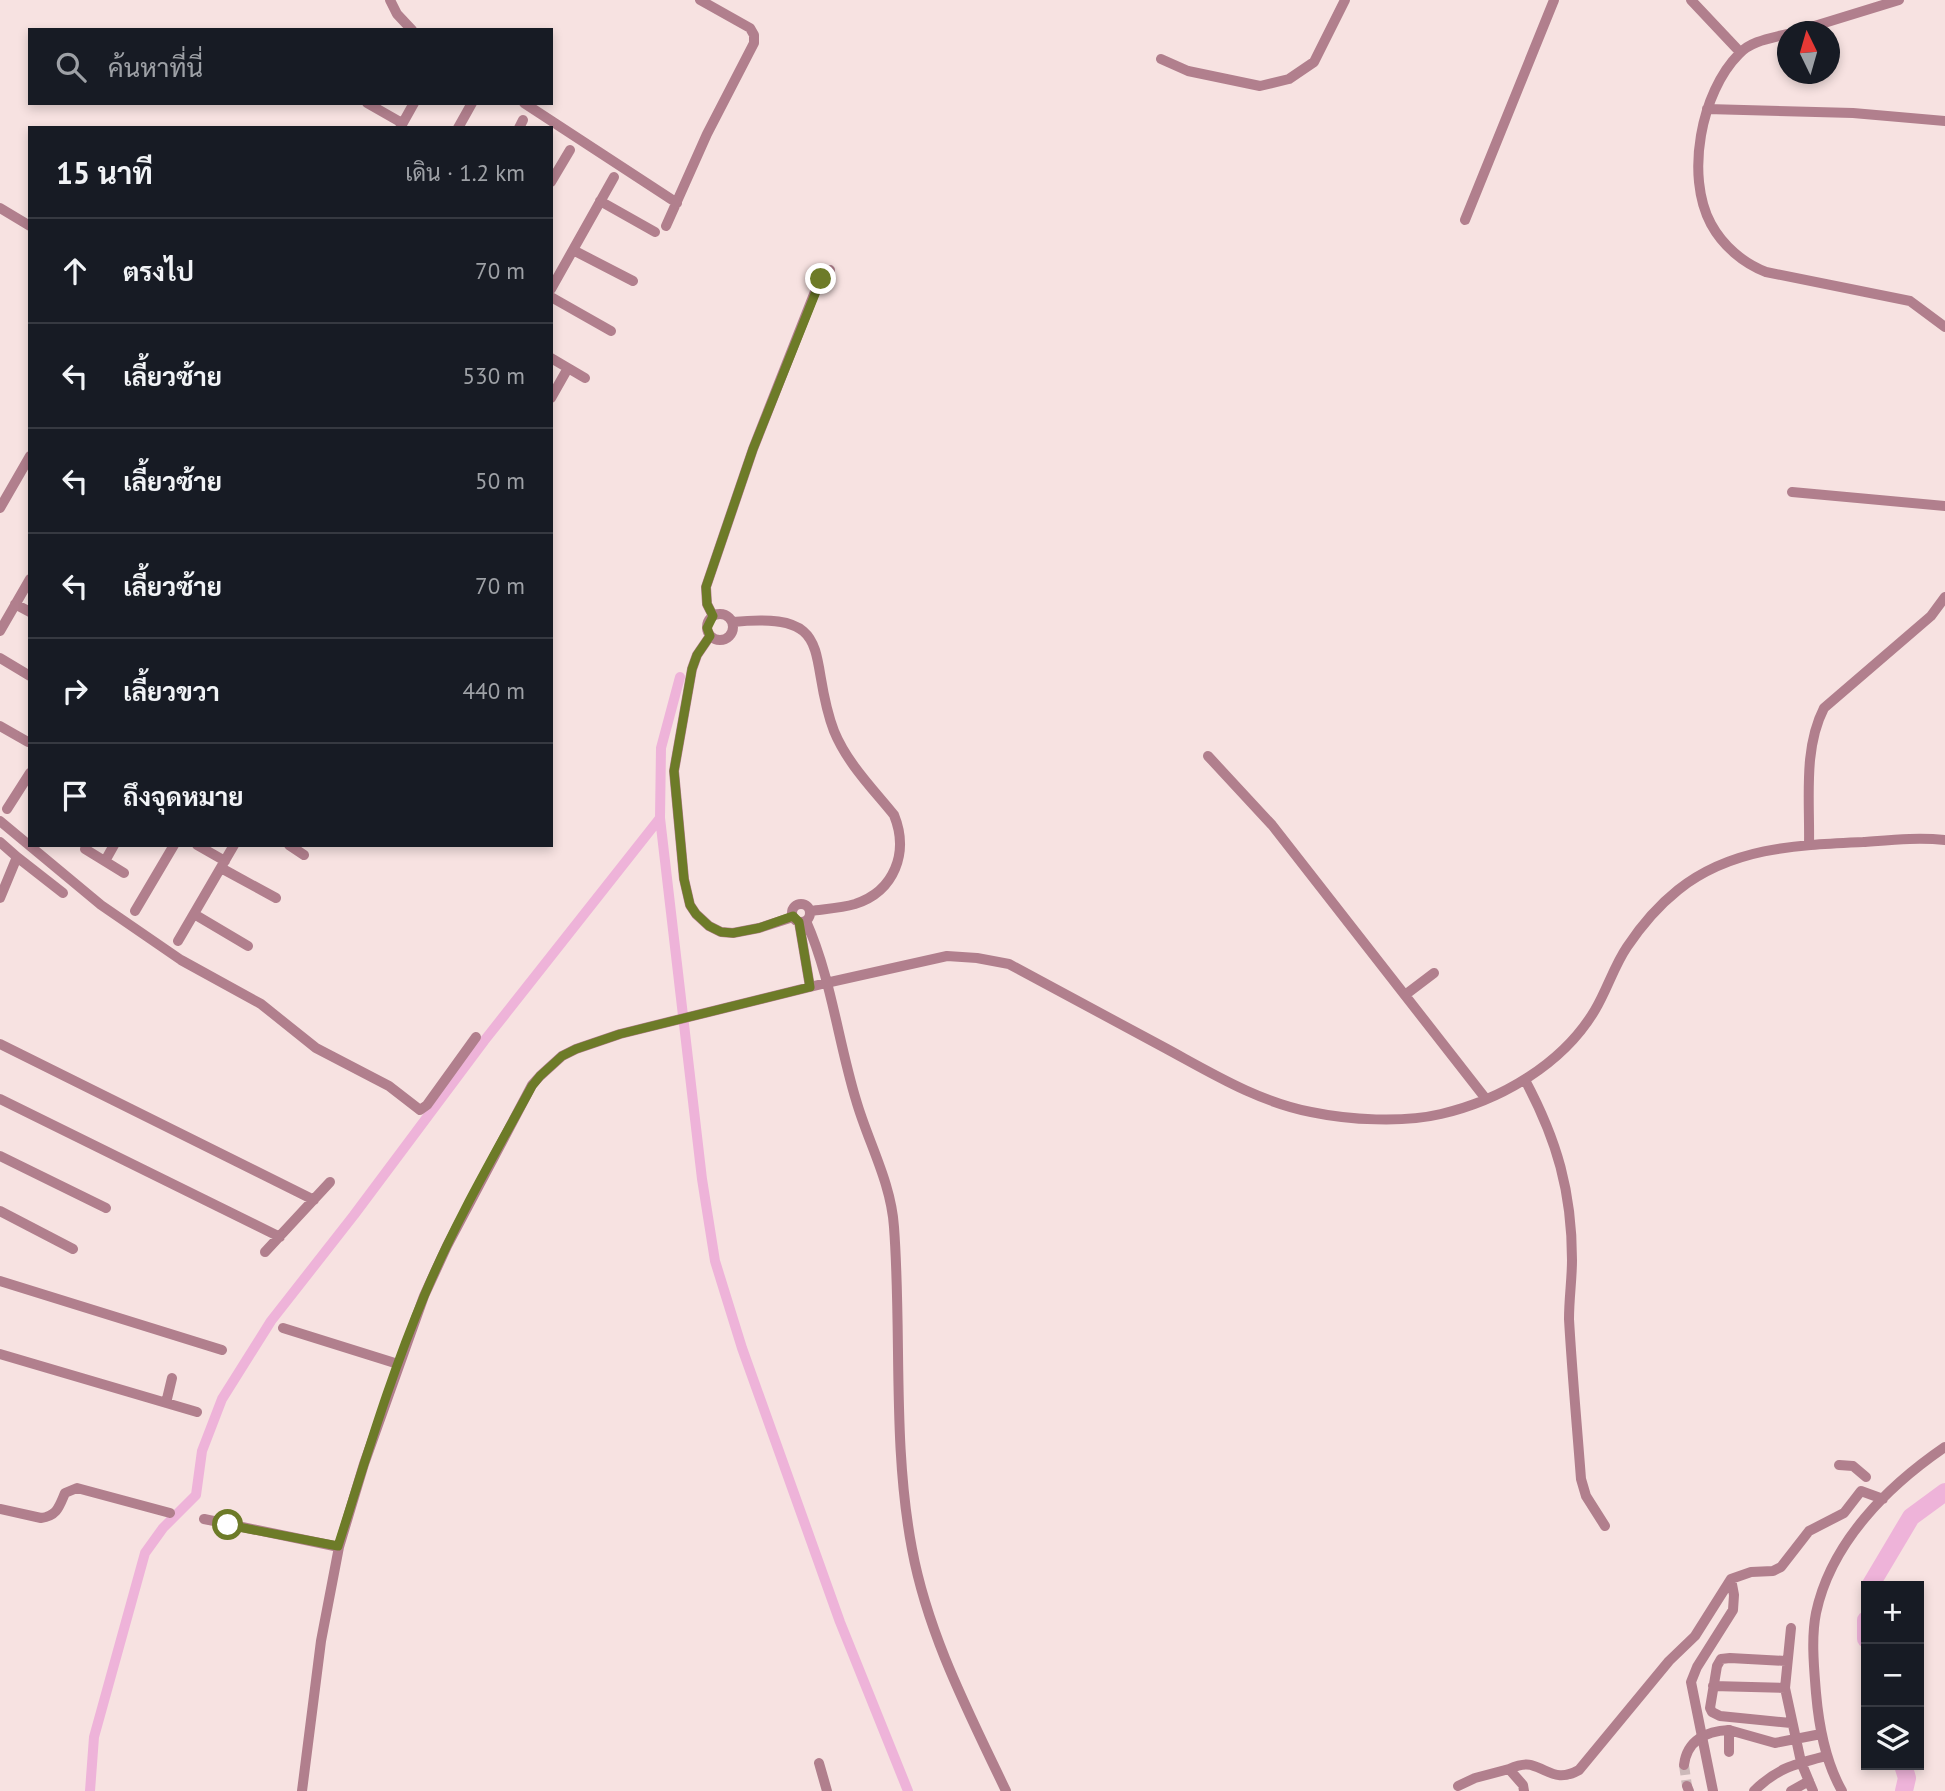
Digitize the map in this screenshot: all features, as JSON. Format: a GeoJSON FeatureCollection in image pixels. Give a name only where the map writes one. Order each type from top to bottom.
{"type":"FeatureCollection","features":[{"type":"Feature","properties":{"kind":"street"},"geometry":{"type":"LineString","coordinates":[[390,0],[397,15],[410,28]]}},
{"type":"Feature","properties":{"kind":"street"},"geometry":{"type":"LineString","coordinates":[[666,226],[707,134],[754,43],[754,35],[750,29],[700,0]]}},
{"type":"Feature","properties":{"kind":"street"},"geometry":{"type":"LineString","coordinates":[[1161,59],[1188,71],[1260,86],[1289,79],[1314,62],[1345,0]]}},
{"type":"Feature","properties":{"kind":"street"},"geometry":{"type":"LineString","coordinates":[[1465,220],[1554,0]]}},
{"type":"Feature","properties":{"kind":"street"},"geometry":{"type":"LineString","coordinates":[[1691,0],[1740,52]]}},
{"type":"Feature","properties":{"kind":"street"},"geometry":{"type":"LineString","coordinates":[[1831,21],[1899,0]]}},
{"type":"Feature","properties":{"kind":"street"},"geometry":{"type":"LineString","coordinates":[[1777,37],[1755,43],[1740,52],[1720,80],[1707,109],[1702,129],[1699,186],[1711,225],[1747,265],[1766,272],[1910,301],[1945,327]]}},
{"type":"Feature","properties":{"kind":"street"},"geometry":{"type":"LineString","coordinates":[[370,105],[401,125],[413,105]]}},
{"type":"Feature","properties":{"kind":"street"},"geometry":{"type":"LineString","coordinates":[[459,126],[471,105]]}},
{"type":"Feature","properties":{"kind":"street"},"geometry":{"type":"LineString","coordinates":[[527,105],[677,203]]}},
{"type":"Feature","properties":{"kind":"street"},"geometry":{"type":"LineString","coordinates":[[1707,109],[1853,113],[1945,121]]}},
{"type":"Feature","properties":{"kind":"street"},"geometry":{"type":"LineString","coordinates":[[553,178],[569,150]]}},
{"type":"Feature","properties":{"kind":"street"},"geometry":{"type":"LineString","coordinates":[[553,285],[614,177]]}},
{"type":"Feature","properties":{"kind":"street"},"geometry":{"type":"LineString","coordinates":[[600,201],[655,232]]}},
{"type":"Feature","properties":{"kind":"street"},"geometry":{"type":"LineString","coordinates":[[0,208],[28,225]]}},
{"type":"Feature","properties":{"kind":"street"},"geometry":{"type":"LineString","coordinates":[[573,250],[633,281]]}},
{"type":"Feature","properties":{"kind":"street"},"geometry":{"type":"LineString","coordinates":[[713,616],[707,604],[706,587],[749,461],[816,289],[830,270]]}},
{"type":"Feature","properties":{"kind":"street"},"geometry":{"type":"LineString","coordinates":[[553,298],[611,331]]}},
{"type":"Feature","properties":{"kind":"street"},"geometry":{"type":"LineString","coordinates":[[553,359],[585,377]]}},
{"type":"Feature","properties":{"kind":"street"},"geometry":{"type":"LineString","coordinates":[[553,395],[569,368]]}},
{"type":"Feature","properties":{"kind":"street"},"geometry":{"type":"LineString","coordinates":[[0,508],[28,459]]}},
{"type":"Feature","properties":{"kind":"street"},"geometry":{"type":"LineString","coordinates":[[1792,492],[1945,506]]}},
{"type":"Feature","properties":{"kind":"street"},"geometry":{"type":"LineString","coordinates":[[0,631],[28,582]]}},
{"type":"Feature","properties":{"kind":"street"},"geometry":{"type":"LineString","coordinates":[[1809,845],[1810,760],[1814,726],[1824,708],[1931,616],[1945,597]]}},
{"type":"Feature","properties":{"kind":"street"},"geometry":{"type":"LineString","coordinates":[[15,604],[28,611]]}},
{"type":"Feature","properties":{"kind":"street"},"geometry":{"type":"LineString","coordinates":[[726,615],[733,622],[733,632],[727,639],[718,640],[710,636],[707,628],[713,616],[726,615]]}},
{"type":"Feature","properties":{"kind":"street"},"geometry":{"type":"LineString","coordinates":[[710,636],[697,655],[692,669],[674,771],[686,891],[696,914],[709,926],[721,932],[743,932],[855,904],[867,898],[888,883],[898,866],[898,824],[894,815],[846,755],[835,733],[825,703],[813,642],[806,633],[782,621],[733,622]]}},
{"type":"Feature","properties":{"kind":"street"},"geometry":{"type":"LineString","coordinates":[[0,658],[28,675]]}},
{"type":"Feature","properties":{"kind":"street"},"geometry":{"type":"LineString","coordinates":[[0,726],[27,742]]}},
{"type":"Feature","properties":{"kind":"street"},"geometry":{"type":"LineString","coordinates":[[1208,756],[1272,825],[1486,1100]]}},
{"type":"Feature","properties":{"kind":"street"},"geometry":{"type":"LineString","coordinates":[[7,809],[28,777]]}},
{"type":"Feature","properties":{"kind":"street"},"geometry":{"type":"LineString","coordinates":[[0,821],[28,844]]}},
{"type":"Feature","properties":{"kind":"street"},"geometry":{"type":"LineString","coordinates":[[302,1791],[321,1640],[338,1546],[398,1364],[424,1296],[447,1247],[527,1095],[540,1076],[562,1056],[620,1034],[947,956],[1009,964],[1259,1098],[1297,1109],[1344,1117],[1402,1119],[1441,1114],[1486,1100],[1525,1080],[1555,1057],[1594,1011],[1626,948],[1652,915],[1678,890],[1708,870],[1738,857],[1773,848],[1945,840]]}},
{"type":"Feature","properties":{"kind":"street"},"geometry":{"type":"LineString","coordinates":[[0,842],[63,894]]}},
{"type":"Feature","properties":{"kind":"street"},"geometry":{"type":"LineString","coordinates":[[31,847],[101,905],[181,960],[261,1004],[316,1048],[389,1086],[420,1110],[427,1105],[476,1037]]}},
{"type":"Feature","properties":{"kind":"street"},"geometry":{"type":"LineString","coordinates":[[105,862],[113,847]]}},
{"type":"Feature","properties":{"kind":"street"},"geometry":{"type":"LineString","coordinates":[[135,911],[173,847]]}},
{"type":"Feature","properties":{"kind":"street"},"geometry":{"type":"LineString","coordinates":[[200,847],[276,898]]}},
{"type":"Feature","properties":{"kind":"street"},"geometry":{"type":"LineString","coordinates":[[178,940],[233,847]]}},
{"type":"Feature","properties":{"kind":"street"},"geometry":{"type":"LineString","coordinates":[[292,847],[304,855]]}},
{"type":"Feature","properties":{"kind":"street"},"geometry":{"type":"LineString","coordinates":[[85,849],[124,873]]}},
{"type":"Feature","properties":{"kind":"street"},"geometry":{"type":"LineString","coordinates":[[0,898],[17,857]]}},
{"type":"Feature","properties":{"kind":"street"},"geometry":{"type":"LineString","coordinates":[[194,914],[248,946]]}},
{"type":"Feature","properties":{"kind":"street"},"geometry":{"type":"LineString","coordinates":[[802,918],[816,949],[856,1102],[883,1174],[892,1214],[897,1303],[899,1455],[912,1550],[926,1605],[947,1665],[1006,1791]]}},
{"type":"Feature","properties":{"kind":"street"},"geometry":{"type":"LineString","coordinates":[[802,918],[810,987]]}},
{"type":"Feature","properties":{"kind":"street"},"geometry":{"type":"LineString","coordinates":[[804,952],[816,949]]}},
{"type":"Feature","properties":{"kind":"street"},"geometry":{"type":"LineString","coordinates":[[1405,995],[1434,973]]}},
{"type":"Feature","properties":{"kind":"street"},"geometry":{"type":"LineString","coordinates":[[1,1047],[314,1200]]}},
{"type":"Feature","properties":{"kind":"street"},"geometry":{"type":"LineString","coordinates":[[1525,1080],[1554,1141],[1566,1185],[1572,1261],[1569,1315],[1581,1479],[1589,1504],[1605,1526]]}},
{"type":"Feature","properties":{"kind":"street"},"geometry":{"type":"LineString","coordinates":[[0,1099],[280,1237]]}},
{"type":"Feature","properties":{"kind":"street"},"geometry":{"type":"LineString","coordinates":[[0,1156],[106,1208]]}},
{"type":"Feature","properties":{"kind":"street"},"geometry":{"type":"LineString","coordinates":[[265,1252],[330,1182]]}},
{"type":"Feature","properties":{"kind":"street"},"geometry":{"type":"LineString","coordinates":[[0,1211],[73,1249]]}},
{"type":"Feature","properties":{"kind":"street"},"geometry":{"type":"LineString","coordinates":[[0,1281],[222,1350]]}},
{"type":"Feature","properties":{"kind":"street"},"geometry":{"type":"LineString","coordinates":[[284,1328],[398,1364]]}},
{"type":"Feature","properties":{"kind":"street"},"geometry":{"type":"LineString","coordinates":[[0,1353],[197,1412]]}},
{"type":"Feature","properties":{"kind":"street"},"geometry":{"type":"LineString","coordinates":[[166,1403],[172,1378]]}},
{"type":"Feature","properties":{"kind":"street"},"geometry":{"type":"LineString","coordinates":[[1842,1791],[1826,1756],[1815,1683],[1815,1616],[1822,1587],[1849,1539],[1883,1499],[1945,1447]]}},
{"type":"Feature","properties":{"kind":"street"},"geometry":{"type":"LineString","coordinates":[[1839,1465],[1853,1466],[1866,1477]]}},
{"type":"Feature","properties":{"kind":"street"},"geometry":{"type":"LineString","coordinates":[[0,1509],[41,1518],[48,1517],[56,1513],[65,1493],[77,1488],[170,1513]]}},
{"type":"Feature","properties":{"kind":"street"},"geometry":{"type":"LineString","coordinates":[[1458,1787],[1475,1778],[1530,1764],[1560,1776],[1579,1770],[1669,1661],[1695,1636],[1731,1579],[1751,1572],[1773,1571],[1780,1567],[1809,1531],[1844,1513],[1861,1491],[1883,1499]]}},
{"type":"Feature","properties":{"kind":"street"},"geometry":{"type":"LineString","coordinates":[[204,1519],[338,1546]]}},
{"type":"Feature","properties":{"kind":"street"},"geometry":{"type":"LineString","coordinates":[[1713,1791],[1691,1682],[1697,1667],[1733,1610],[1731,1579]]}},
{"type":"Feature","properties":{"kind":"street"},"geometry":{"type":"LineString","coordinates":[[1791,1628],[1785,1688],[1801,1762],[1811,1786],[1791,1791]]}},
{"type":"Feature","properties":{"kind":"street"},"geometry":{"type":"LineString","coordinates":[[1786,1661],[1724,1658],[1717,1665],[1710,1707],[1715,1714],[1791,1723]]}},
{"type":"Feature","properties":{"kind":"street"},"geometry":{"type":"LineString","coordinates":[[1713,1686],[1785,1688]]}},
{"type":"Feature","properties":{"kind":"street"},"geometry":{"type":"LineString","coordinates":[[1684,1765],[1698,1739],[1712,1731],[1729,1730],[1775,1743],[1821,1734]]}},
{"type":"Feature","properties":{"kind":"street"},"geometry":{"type":"LineString","coordinates":[[1729,1730],[1730,1752]]}},
{"type":"Feature","properties":{"kind":"street"},"geometry":{"type":"LineString","coordinates":[[1756,1789],[1774,1772],[1826,1756]]}},
{"type":"Feature","properties":{"kind":"street"},"geometry":{"type":"LineString","coordinates":[[819,1763],[827,1791]]}},
{"type":"Feature","properties":{"kind":"street"},"geometry":{"type":"LineString","coordinates":[[1509,1769],[1523,1784],[1524,1791]]}},
{"type":"Feature","properties":{"kind":"waterway"},"geometry":{"type":"LineString","coordinates":[[680,677],[661,748],[660,818],[702,1179],[715,1261],[742,1348],[840,1622],[908,1791]]}},
{"type":"Feature","properties":{"kind":"waterway"},"geometry":{"type":"LineString","coordinates":[[90,1791],[94,1737],[145,1553],[163,1528],[196,1495],[202,1451],[222,1399],[271,1321],[484,1041],[660,818]]}},
{"type":"Feature","properties":{"kind":"waterway"},"geometry":{"type":"LineString","coordinates":[[1873,1581],[1911,1517],[1945,1492]]}},
{"type":"Feature","properties":{"kind":"waterway"},"geometry":{"type":"LineString","coordinates":[[1904,1791],[1907,1778],[1905,1770]]}},
{"type":"Feature","properties":{"kind":"tunnel"},"geometry":{"type":"LineString","coordinates":[[1684,1765],[1687,1786]]}},
{"type":"Feature","properties":{"kind":"route"},"geometry":{"type":"LineString","coordinates":[[228,1525],[338,1546],[398,1364],[424,1296],[447,1247],[532,1086],[540,1076],[562,1056],[620,1034],[810,987],[799,922],[793,916],[743,932],[721,932],[709,926],[690,905],[684,879],[674,771],[692,669],[697,655],[710,636],[707,628],[709,619],[713,616],[707,604],[706,587],[753,449],[821,279]]}}]}
